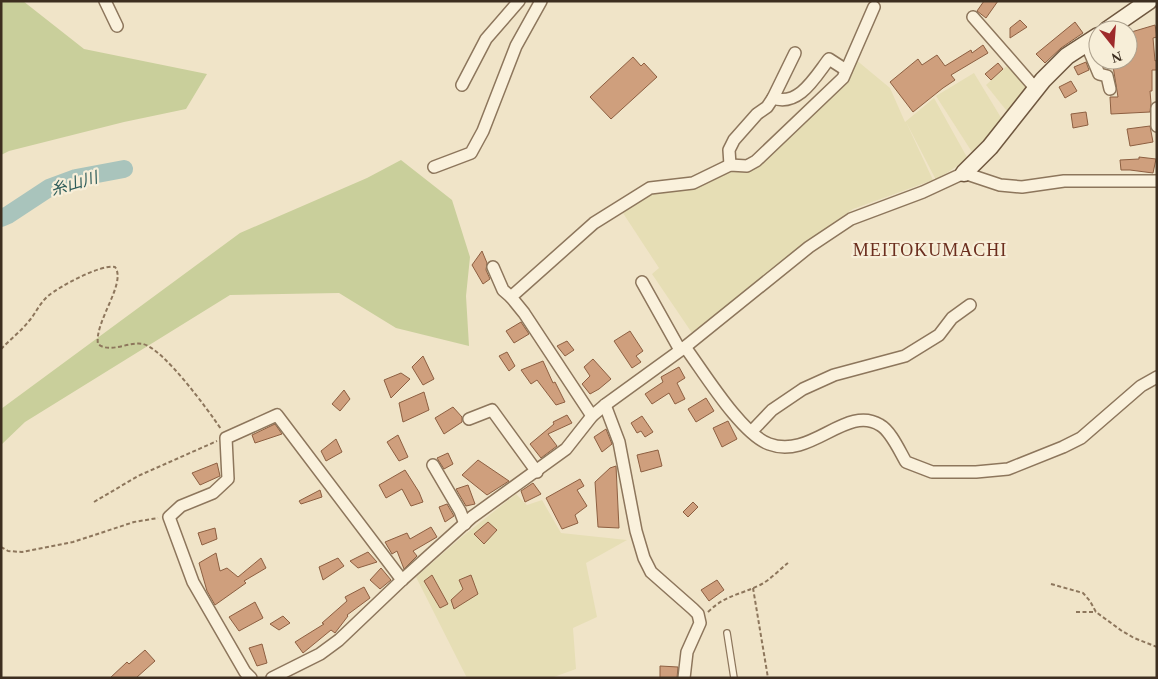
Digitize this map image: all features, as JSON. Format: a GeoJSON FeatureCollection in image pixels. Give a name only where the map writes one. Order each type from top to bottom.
{"type":"FeatureCollection","features":[{"type":"Feature","properties":{"kind":"street"},"geometry":{"type":"LineString","coordinates":[[105,1],[117,26]]}},
{"type":"Feature","properties":{"kind":"street"},"geometry":{"type":"LineString","coordinates":[[462,85],[486,39],[519,1]]}},
{"type":"Feature","properties":{"kind":"street"},"geometry":{"type":"LineString","coordinates":[[434,167],[471,152],[484,131],[516,46],[542,1]]}},
{"type":"Feature","properties":{"kind":"street"},"geometry":{"type":"LineString","coordinates":[[1121,20],[1149,1]]}},
{"type":"Feature","properties":{"kind":"street"},"geometry":{"type":"LineString","coordinates":[[511,298],[594,223],[650,188],[693,183],[730,165],[747,166],[756,162],[842,78],[874,7]]}},
{"type":"Feature","properties":{"kind":"street"},"geometry":{"type":"LineString","coordinates":[[973,17],[1036,89]]}},
{"type":"Feature","properties":{"kind":"street"},"geometry":{"type":"LineString","coordinates":[[272,678],[320,654],[338,640],[465,524],[566,449],[592,416],[605,405],[683,348],[809,247],[852,219],[923,192],[964,173],[990,146],[1036,89],[1067,56],[1088,43]]}},
{"type":"Feature","properties":{"kind":"street"},"geometry":{"type":"LineString","coordinates":[[730,165],[729,150],[734,140],[757,114],[767,108],[796,53]]}},
{"type":"Feature","properties":{"kind":"street"},"geometry":{"type":"LineString","coordinates":[[773,98],[782,101],[801,94],[829,59],[846,70]]}},
{"type":"Feature","properties":{"kind":"street"},"geometry":{"type":"LineString","coordinates":[[1098,70],[1099,74],[1107,76],[1110,89]]}},
{"type":"Feature","properties":{"kind":"street"},"geometry":{"type":"LineString","coordinates":[[1157,108],[1157,126]]}},
{"type":"Feature","properties":{"kind":"street"},"geometry":{"type":"LineString","coordinates":[[964,173],[1000,185],[1022,187],[1064,181],[1157,181]]}},
{"type":"Feature","properties":{"kind":"street"},"geometry":{"type":"LineString","coordinates":[[493,267],[503,290],[524,313],[592,416]]}},
{"type":"Feature","properties":{"kind":"street"},"geometry":{"type":"LineString","coordinates":[[642,282],[683,348],[739,421],[768,444],[800,446],[860,419],[880,425],[895,442],[906,462],[932,472],[976,472],[1008,469],[1081,438],[1142,386],[1157,377]]}},
{"type":"Feature","properties":{"kind":"street"},"geometry":{"type":"LineString","coordinates":[[752,431],[772,410],[802,389],[834,375],[905,356],[939,335],[952,318],[970,305]]}},
{"type":"Feature","properties":{"kind":"street"},"geometry":{"type":"LineString","coordinates":[[605,405],[619,442],[636,531],[644,558],[651,572],[698,614],[700,623],[687,652],[684,678]]}},
{"type":"Feature","properties":{"kind":"street"},"geometry":{"type":"LineString","coordinates":[[469,419],[492,410],[537,472]]}},
{"type":"Feature","properties":{"kind":"street"},"geometry":{"type":"LineString","coordinates":[[251,678],[245,672],[193,582],[169,517],[181,506],[213,493],[228,479],[226,438],[277,415],[402,580]]}},
{"type":"Feature","properties":{"kind":"street"},"geometry":{"type":"LineString","coordinates":[[433,465],[460,511],[465,524]]}},
{"type":"Feature","properties":{"kind":"lane"},"geometry":{"type":"LineString","coordinates":[[728,633],[734,678]]}},
{"type":"Feature","properties":{"kind":"path"},"geometry":{"type":"LineString","coordinates":[[1,349],[30,321],[48,296],[63,286],[90,273],[111,266],[115,267],[119,275],[101,321],[97,339],[98,344],[105,348],[140,344],[154,350],[200,399],[226,438],[210,442],[190,454],[138,476],[94,502]]}},
{"type":"Feature","properties":{"kind":"path"},"geometry":{"type":"LineString","coordinates":[[1,547],[22,552],[73,542],[134,522],[169,517]]}},
{"type":"Feature","properties":{"kind":"path"},"geometry":{"type":"LineString","coordinates":[[700,623],[711,609],[723,600],[762,584],[788,563]]}},
{"type":"Feature","properties":{"kind":"path"},"geometry":{"type":"LineString","coordinates":[[1051,584],[1082,593],[1090,601],[1096,612],[1128,635],[1157,647]]}},
{"type":"Feature","properties":{"kind":"path"},"geometry":{"type":"LineString","coordinates":[[753,588],[768,678]]}},
{"type":"Feature","properties":{"kind":"path"},"geometry":{"type":"LineString","coordinates":[[1076,612],[1096,612]]}},
{"type":"Feature","properties":{"kind":"shaded area"},"geometry":{"type":"Polygon","coordinates":[[[855,59],[890,88],[905,122],[934,98],[968,159],[936,180],[906,122],[933,180],[853,209],[819,233],[692,333],[652,274],[659,268],[621,210],[650,188],[693,183],[730,165],[747,166],[855,59]]]}},
{"type":"Feature","properties":{"kind":"shaded area"},"geometry":{"type":"Polygon","coordinates":[[[1009,64],[1033,89],[1010,115],[986,85],[1009,64]]]}},
{"type":"Feature","properties":{"kind":"shaded area"},"geometry":{"type":"Polygon","coordinates":[[[974,73],[1003,121],[972,152],[936,96],[974,73]]]}},
{"type":"Feature","properties":{"kind":"shaded area"},"geometry":{"type":"Polygon","coordinates":[[[516,494],[527,505],[542,500],[561,533],[627,540],[586,563],[597,617],[573,628],[576,669],[551,678],[467,678],[416,577],[463,536],[516,494]]]}},
{"type":"Feature","properties":{"kind":"green space"},"geometry":{"type":"Polygon","coordinates":[[[5,1],[23,1],[84,49],[207,74],[186,109],[124,122],[9,151],[1,155],[1,3],[5,1]]]}},
{"type":"Feature","properties":{"kind":"green space"},"geometry":{"type":"Polygon","coordinates":[[[401,160],[452,200],[470,257],[466,296],[469,346],[396,328],[339,293],[230,295],[25,422],[1,445],[1,409],[240,233],[367,178],[401,160]]]}},
{"type":"Feature","properties":{"kind":"building"},"geometry":{"type":"Polygon","coordinates":[[[984,1],[998,1],[986,18],[977,11],[984,1]]]}},
{"type":"Feature","properties":{"kind":"building"},"geometry":{"type":"Polygon","coordinates":[[[1020,20],[1027,27],[1010,38],[1010,28],[1020,20]]]}},
{"type":"Feature","properties":{"kind":"building"},"geometry":{"type":"Polygon","coordinates":[[[1075,22],[1083,33],[1061,48],[1045,63],[1036,54],[1075,22]]]}},
{"type":"Feature","properties":{"kind":"building"},"geometry":{"type":"Polygon","coordinates":[[[1155,25],[1157,37],[1153,38],[1157,70],[1152,70],[1150,112],[1111,114],[1110,97],[1118,97],[1114,70],[1138,70],[1138,30],[1155,25]]]}},
{"type":"Feature","properties":{"kind":"building"},"geometry":{"type":"Polygon","coordinates":[[[983,45],[988,53],[951,75],[955,80],[913,112],[890,82],[918,59],[922,65],[937,55],[945,66],[971,50],[972,53],[983,45]]]}},
{"type":"Feature","properties":{"kind":"building"},"geometry":{"type":"Polygon","coordinates":[[[633,57],[641,66],[644,63],[657,77],[611,119],[590,97],[633,57]]]}},
{"type":"Feature","properties":{"kind":"building"},"geometry":{"type":"Polygon","coordinates":[[[1086,62],[1089,70],[1078,75],[1074,67],[1086,62]]]}},
{"type":"Feature","properties":{"kind":"building"},"geometry":{"type":"Polygon","coordinates":[[[998,63],[1003,69],[991,80],[985,74],[998,63]]]}},
{"type":"Feature","properties":{"kind":"building"},"geometry":{"type":"Polygon","coordinates":[[[1071,81],[1077,91],[1065,98],[1059,87],[1071,81]]]}},
{"type":"Feature","properties":{"kind":"building"},"geometry":{"type":"Polygon","coordinates":[[[1086,112],[1088,125],[1073,128],[1071,114],[1086,112]]]}},
{"type":"Feature","properties":{"kind":"building"},"geometry":{"type":"Polygon","coordinates":[[[1150,126],[1153,142],[1130,146],[1127,129],[1150,126]]]}},
{"type":"Feature","properties":{"kind":"building"},"geometry":{"type":"Polygon","coordinates":[[[1139,157],[1156,159],[1153,173],[1121,170],[1120,160],[1139,159],[1139,157]]]}},
{"type":"Feature","properties":{"kind":"building"},"geometry":{"type":"Polygon","coordinates":[[[482,251],[487,263],[486,270],[490,279],[483,284],[472,265],[482,251]]]}},
{"type":"Feature","properties":{"kind":"building"},"geometry":{"type":"Polygon","coordinates":[[[521,322],[529,334],[514,343],[506,331],[521,322]]]}},
{"type":"Feature","properties":{"kind":"building"},"geometry":{"type":"Polygon","coordinates":[[[630,331],[643,351],[636,356],[641,362],[632,368],[614,341],[630,331]]]}},
{"type":"Feature","properties":{"kind":"building"},"geometry":{"type":"Polygon","coordinates":[[[567,341],[574,350],[565,356],[557,346],[567,341]]]}},
{"type":"Feature","properties":{"kind":"building"},"geometry":{"type":"Polygon","coordinates":[[[507,352],[515,366],[509,371],[499,356],[507,352]]]}},
{"type":"Feature","properties":{"kind":"building"},"geometry":{"type":"Polygon","coordinates":[[[423,356],[434,379],[423,385],[412,367],[423,356]]]}},
{"type":"Feature","properties":{"kind":"building"},"geometry":{"type":"Polygon","coordinates":[[[593,359],[611,379],[590,394],[582,384],[590,376],[584,367],[593,359]]]}},
{"type":"Feature","properties":{"kind":"building"},"geometry":{"type":"Polygon","coordinates":[[[543,361],[553,383],[555,382],[565,402],[556,405],[537,380],[531,384],[521,370],[543,361]]]}},
{"type":"Feature","properties":{"kind":"building"},"geometry":{"type":"Polygon","coordinates":[[[679,367],[685,378],[677,383],[685,399],[675,404],[669,393],[652,404],[645,394],[663,382],[661,377],[679,367]]]}},
{"type":"Feature","properties":{"kind":"building"},"geometry":{"type":"Polygon","coordinates":[[[401,373],[410,379],[391,398],[384,380],[401,373]]]}},
{"type":"Feature","properties":{"kind":"building"},"geometry":{"type":"Polygon","coordinates":[[[344,390],[350,399],[340,411],[332,404],[344,390]]]}},
{"type":"Feature","properties":{"kind":"building"},"geometry":{"type":"Polygon","coordinates":[[[424,392],[429,410],[403,422],[399,403],[424,392]]]}},
{"type":"Feature","properties":{"kind":"building"},"geometry":{"type":"Polygon","coordinates":[[[706,398],[714,411],[696,422],[688,409],[706,398]]]}},
{"type":"Feature","properties":{"kind":"building"},"geometry":{"type":"Polygon","coordinates":[[[453,407],[462,417],[462,422],[444,434],[435,418],[453,407]]]}},
{"type":"Feature","properties":{"kind":"building"},"geometry":{"type":"Polygon","coordinates":[[[567,415],[572,423],[548,434],[557,446],[541,458],[530,444],[554,424],[553,422],[567,415]]]}},
{"type":"Feature","properties":{"kind":"building"},"geometry":{"type":"Polygon","coordinates":[[[642,416],[653,432],[645,437],[641,431],[637,433],[631,423],[642,416]]]}},
{"type":"Feature","properties":{"kind":"building"},"geometry":{"type":"Polygon","coordinates":[[[728,421],[737,439],[722,447],[713,428],[728,421]]]}},
{"type":"Feature","properties":{"kind":"building"},"geometry":{"type":"Polygon","coordinates":[[[275,424],[282,434],[255,443],[252,435],[275,424]]]}},
{"type":"Feature","properties":{"kind":"building"},"geometry":{"type":"Polygon","coordinates":[[[606,429],[612,444],[602,452],[594,437],[606,429]]]}},
{"type":"Feature","properties":{"kind":"building"},"geometry":{"type":"Polygon","coordinates":[[[398,435],[408,457],[399,461],[387,442],[398,435]]]}},
{"type":"Feature","properties":{"kind":"building"},"geometry":{"type":"Polygon","coordinates":[[[336,439],[342,452],[326,461],[321,451],[336,439]]]}},
{"type":"Feature","properties":{"kind":"building"},"geometry":{"type":"Polygon","coordinates":[[[658,450],[662,466],[641,472],[637,455],[658,450]]]}},
{"type":"Feature","properties":{"kind":"building"},"geometry":{"type":"Polygon","coordinates":[[[448,453],[453,464],[444,469],[437,458],[448,453]]]}},
{"type":"Feature","properties":{"kind":"building"},"geometry":{"type":"Polygon","coordinates":[[[478,460],[509,481],[487,495],[462,475],[478,460]]]}},
{"type":"Feature","properties":{"kind":"building"},"geometry":{"type":"Polygon","coordinates":[[[217,463],[220,476],[200,485],[192,473],[217,463]]]}},
{"type":"Feature","properties":{"kind":"building"},"geometry":{"type":"Polygon","coordinates":[[[616,466],[619,528],[598,527],[595,482],[610,468],[616,466]]]}},
{"type":"Feature","properties":{"kind":"building"},"geometry":{"type":"Polygon","coordinates":[[[405,470],[423,502],[411,506],[402,489],[386,498],[379,485],[405,470]]]}},
{"type":"Feature","properties":{"kind":"building"},"geometry":{"type":"Polygon","coordinates":[[[580,479],[584,486],[577,490],[587,506],[575,515],[578,523],[562,529],[546,498],[580,479]]]}},
{"type":"Feature","properties":{"kind":"building"},"geometry":{"type":"Polygon","coordinates":[[[533,483],[541,494],[525,502],[521,491],[533,483]]]}},
{"type":"Feature","properties":{"kind":"building"},"geometry":{"type":"Polygon","coordinates":[[[468,485],[475,504],[466,506],[456,489],[468,485]]]}},
{"type":"Feature","properties":{"kind":"building"},"geometry":{"type":"Polygon","coordinates":[[[320,490],[322,497],[301,504],[299,501],[320,490]]]}},
{"type":"Feature","properties":{"kind":"building"},"geometry":{"type":"Polygon","coordinates":[[[693,502],[698,507],[688,517],[683,512],[693,502]]]}},
{"type":"Feature","properties":{"kind":"building"},"geometry":{"type":"Polygon","coordinates":[[[447,504],[454,516],[445,522],[439,507],[447,504]]]}},
{"type":"Feature","properties":{"kind":"building"},"geometry":{"type":"Polygon","coordinates":[[[488,522],[497,530],[484,544],[474,534],[488,522]]]}},
{"type":"Feature","properties":{"kind":"building"},"geometry":{"type":"Polygon","coordinates":[[[431,527],[437,537],[413,551],[417,556],[404,569],[397,551],[392,554],[385,542],[407,533],[410,539],[431,527]]]}},
{"type":"Feature","properties":{"kind":"building"},"geometry":{"type":"Polygon","coordinates":[[[215,528],[217,539],[202,545],[198,533],[215,528]]]}},
{"type":"Feature","properties":{"kind":"building"},"geometry":{"type":"Polygon","coordinates":[[[368,552],[377,562],[358,568],[350,561],[368,552]]]}},
{"type":"Feature","properties":{"kind":"building"},"geometry":{"type":"Polygon","coordinates":[[[216,553],[220,571],[227,568],[238,577],[261,558],[266,568],[244,581],[246,583],[215,605],[207,591],[199,563],[216,553]]]}},
{"type":"Feature","properties":{"kind":"building"},"geometry":{"type":"Polygon","coordinates":[[[338,558],[344,566],[323,580],[319,567],[338,558]]]}},
{"type":"Feature","properties":{"kind":"building"},"geometry":{"type":"Polygon","coordinates":[[[381,568],[391,580],[380,589],[370,580],[381,568]]]}},
{"type":"Feature","properties":{"kind":"building"},"geometry":{"type":"Polygon","coordinates":[[[432,575],[448,604],[440,608],[424,581],[432,575]]]}},
{"type":"Feature","properties":{"kind":"building"},"geometry":{"type":"Polygon","coordinates":[[[471,575],[478,594],[454,609],[451,600],[463,589],[459,580],[471,575]]]}},
{"type":"Feature","properties":{"kind":"building"},"geometry":{"type":"Polygon","coordinates":[[[717,580],[724,590],[709,601],[701,590],[717,580]]]}},
{"type":"Feature","properties":{"kind":"building"},"geometry":{"type":"Polygon","coordinates":[[[364,587],[370,598],[347,615],[335,633],[331,630],[303,653],[295,642],[324,624],[322,623],[347,601],[345,597],[364,587]]]}},
{"type":"Feature","properties":{"kind":"building"},"geometry":{"type":"Polygon","coordinates":[[[255,602],[263,618],[239,631],[229,617],[255,602]]]}},
{"type":"Feature","properties":{"kind":"building"},"geometry":{"type":"Polygon","coordinates":[[[283,616],[290,623],[279,630],[270,624],[283,616]]]}},
{"type":"Feature","properties":{"kind":"building"},"geometry":{"type":"Polygon","coordinates":[[[262,644],[267,663],[257,666],[249,648],[262,644]]]}},
{"type":"Feature","properties":{"kind":"building"},"geometry":{"type":"Polygon","coordinates":[[[145,650],[155,661],[136,678],[110,678],[127,662],[129,664],[145,650]]]}},
{"type":"Feature","properties":{"kind":"building"},"geometry":{"type":"Polygon","coordinates":[[[660,666],[678,667],[677,678],[660,678],[660,666]]]}},
{"type":"Feature","properties":{"kind":"waterway","name":"糸山川"},"geometry":{"type":"LineString","coordinates":[[1,218],[49,188],[76,178],[124,169]]}},
{"type":"Feature","properties":{"kind":"district","name":"MEITOKUMACHI"},"geometry":{"type":"Point","coordinates":[930,250]}}]}
